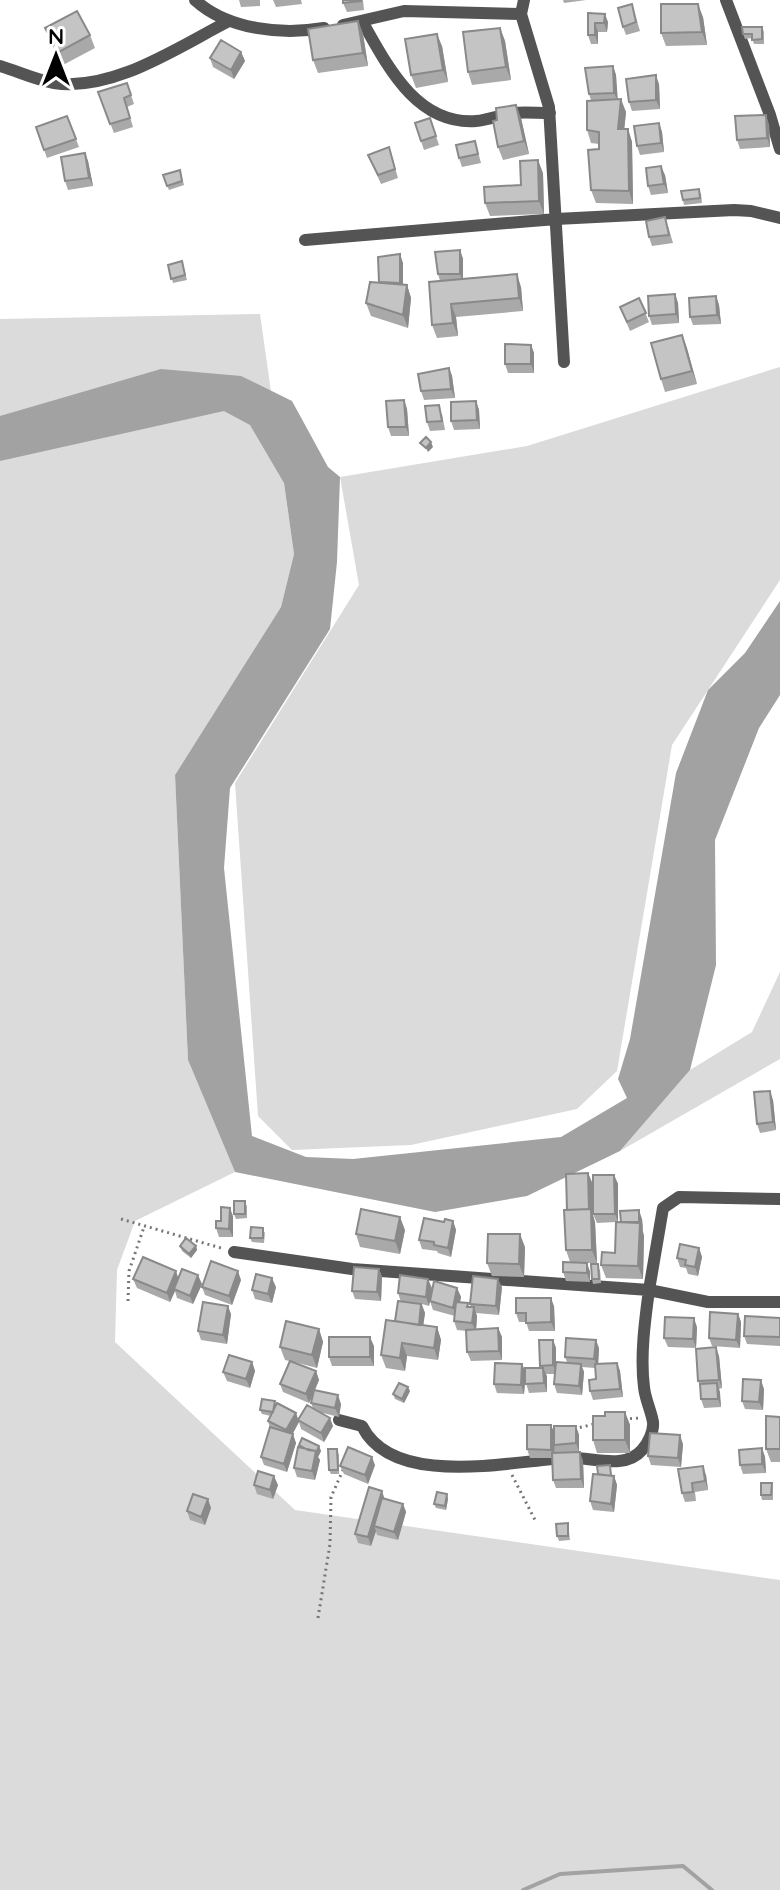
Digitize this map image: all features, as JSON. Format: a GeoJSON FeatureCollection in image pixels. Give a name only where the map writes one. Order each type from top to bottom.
{"type":"FeatureCollection","features":[{"type":"Feature","properties":{"kind":"street"},"geometry":{"type":"LineString","coordinates":[[195,0],[229,21],[284,31],[307,31],[404,11],[521,14]]}},
{"type":"Feature","properties":{"kind":"street"},"geometry":{"type":"LineString","coordinates":[[524,0],[521,14],[550,113],[564,362]]}},
{"type":"Feature","properties":{"kind":"street"},"geometry":{"type":"LineString","coordinates":[[726,0],[780,149]]}},
{"type":"Feature","properties":{"kind":"street"},"geometry":{"type":"LineString","coordinates":[[0,66],[51,83],[77,85],[99,81],[136,68],[229,21]]}},
{"type":"Feature","properties":{"kind":"street"},"geometry":{"type":"LineString","coordinates":[[362,21],[398,81],[418,102],[441,115],[474,121],[516,113],[550,113]]}},
{"type":"Feature","properties":{"kind":"street"},"geometry":{"type":"LineString","coordinates":[[305,240],[556,219],[734,210],[780,218]]}},
{"type":"Feature","properties":{"kind":"street"},"geometry":{"type":"LineString","coordinates":[[339,1420],[362,1426],[368,1437],[386,1453],[420,1462],[466,1468],[569,1457],[620,1462],[641,1452],[653,1423],[643,1382],[649,1290],[663,1208],[679,1197],[780,1199]]}},
{"type":"Feature","properties":{"kind":"street"},"geometry":{"type":"LineString","coordinates":[[234,1252],[352,1269],[649,1290],[708,1302],[780,1302]]}},
{"type":"Feature","properties":{"kind":"path"},"geometry":{"type":"LineString","coordinates":[[121,1219],[234,1252]]}},
{"type":"Feature","properties":{"kind":"path"},"geometry":{"type":"LineString","coordinates":[[128,1301],[129,1271],[144,1227]]}},
{"type":"Feature","properties":{"kind":"path"},"geometry":{"type":"LineString","coordinates":[[617,1417],[642,1418],[653,1423]]}},
{"type":"Feature","properties":{"kind":"path"},"geometry":{"type":"LineString","coordinates":[[566,1431],[601,1423]]}},
{"type":"Feature","properties":{"kind":"path"},"geometry":{"type":"LineString","coordinates":[[507,1464],[535,1520]]}},
{"type":"Feature","properties":{"kind":"path"},"geometry":{"type":"LineString","coordinates":[[318,1618],[330,1544],[331,1497],[343,1469]]}},
{"type":"Feature","properties":{"kind":"shaded area"},"geometry":{"type":"Polygon","coordinates":[[[260,314],[294,554],[281,607],[175,775],[188,1060],[235,1172],[135,1221],[117,1270],[115,1342],[295,1510],[780,1580],[780,1890],[0,1890],[0,319],[260,314]]]}},
{"type":"Feature","properties":{"kind":"shaded area"},"geometry":{"type":"Polygon","coordinates":[[[780,367],[780,580],[672,745],[617,1071],[577,1109],[411,1145],[292,1150],[258,1116],[235,783],[359,585],[340,477],[527,446],[780,367]]]}},
{"type":"Feature","properties":{"kind":"shaded area"},"geometry":{"type":"Polygon","coordinates":[[[161,369],[241,376],[292,401],[328,467],[340,477],[337,562],[330,629],[230,788],[224,868],[252,1136],[306,1157],[353,1159],[561,1137],[627,1098],[618,1079],[630,1039],[676,773],[708,690],[745,653],[780,601],[780,695],[759,728],[715,840],[716,965],[690,1070],[620,1151],[527,1196],[435,1212],[235,1172],[188,1060],[175,775],[281,607],[294,554],[284,483],[250,425],[224,411],[0,461],[0,416],[161,369]]]}},
{"type":"Feature","properties":{"kind":"shaded area"},"geometry":{"type":"Polygon","coordinates":[[[780,972],[780,1059],[620,1151],[690,1070],[752,1032],[780,972]]]}},
{"type":"Feature","properties":{"kind":"building"},"geometry":{"type":"Polygon","coordinates":[[[632,4],[636,22],[623,27],[618,8],[632,4]]]}},
{"type":"Feature","properties":{"kind":"building"},"geometry":{"type":"Polygon","coordinates":[[[661,4],[698,4],[702,32],[661,33],[661,4]]]}},
{"type":"Feature","properties":{"kind":"building"},"geometry":{"type":"Polygon","coordinates":[[[77,11],[90,35],[59,52],[45,28],[77,11]]]}},
{"type":"Feature","properties":{"kind":"building"},"geometry":{"type":"Polygon","coordinates":[[[588,13],[605,14],[604,23],[595,23],[595,35],[588,35],[588,13]]]}},
{"type":"Feature","properties":{"kind":"building"},"geometry":{"type":"Polygon","coordinates":[[[358,21],[363,53],[313,60],[308,29],[358,21]]]}},
{"type":"Feature","properties":{"kind":"building"},"geometry":{"type":"Polygon","coordinates":[[[742,27],[762,27],[762,39],[752,40],[752,34],[743,34],[742,27]]]}},
{"type":"Feature","properties":{"kind":"building"},"geometry":{"type":"Polygon","coordinates":[[[500,28],[506,67],[468,72],[463,32],[500,28]]]}},
{"type":"Feature","properties":{"kind":"building"},"geometry":{"type":"Polygon","coordinates":[[[437,34],[443,70],[411,75],[405,39],[437,34]]]}},
{"type":"Feature","properties":{"kind":"building"},"geometry":{"type":"Polygon","coordinates":[[[221,40],[241,52],[231,70],[210,58],[221,40]]]}},
{"type":"Feature","properties":{"kind":"building"},"geometry":{"type":"Polygon","coordinates":[[[613,66],[614,93],[589,94],[585,68],[613,66]]]}},
{"type":"Feature","properties":{"kind":"building"},"geometry":{"type":"Polygon","coordinates":[[[656,75],[656,100],[629,102],[626,79],[656,75]]]}},
{"type":"Feature","properties":{"kind":"building"},"geometry":{"type":"Polygon","coordinates":[[[127,83],[131,95],[124,98],[130,118],[110,124],[98,92],[127,83]]]}},
{"type":"Feature","properties":{"kind":"building"},"geometry":{"type":"Polygon","coordinates":[[[621,99],[618,129],[628,129],[629,191],[591,190],[588,150],[599,149],[599,132],[587,130],[587,101],[621,99]]]}},
{"type":"Feature","properties":{"kind":"building"},"geometry":{"type":"Polygon","coordinates":[[[516,105],[524,141],[498,147],[493,121],[497,120],[496,108],[516,105]]]}},
{"type":"Feature","properties":{"kind":"building"},"geometry":{"type":"Polygon","coordinates":[[[766,115],[767,138],[737,140],[735,116],[766,115]]]}},
{"type":"Feature","properties":{"kind":"building"},"geometry":{"type":"Polygon","coordinates":[[[67,116],[76,139],[44,150],[36,127],[67,116]]]}},
{"type":"Feature","properties":{"kind":"building"},"geometry":{"type":"Polygon","coordinates":[[[430,118],[436,136],[421,141],[415,123],[430,118]]]}},
{"type":"Feature","properties":{"kind":"building"},"geometry":{"type":"Polygon","coordinates":[[[659,123],[661,143],[637,146],[634,126],[659,123]]]}},
{"type":"Feature","properties":{"kind":"building"},"geometry":{"type":"Polygon","coordinates":[[[475,141],[478,154],[459,158],[456,145],[475,141]]]}},
{"type":"Feature","properties":{"kind":"building"},"geometry":{"type":"Polygon","coordinates":[[[389,147],[395,169],[378,175],[368,155],[389,147]]]}},
{"type":"Feature","properties":{"kind":"building"},"geometry":{"type":"Polygon","coordinates":[[[85,153],[89,178],[65,181],[61,157],[85,153]]]}},
{"type":"Feature","properties":{"kind":"building"},"geometry":{"type":"Polygon","coordinates":[[[538,160],[539,201],[485,203],[484,187],[521,185],[520,161],[538,160]]]}},
{"type":"Feature","properties":{"kind":"building"},"geometry":{"type":"Polygon","coordinates":[[[661,166],[664,184],[648,186],[646,168],[661,166]]]}},
{"type":"Feature","properties":{"kind":"building"},"geometry":{"type":"Polygon","coordinates":[[[180,170],[182,181],[167,186],[163,175],[180,170]]]}},
{"type":"Feature","properties":{"kind":"building"},"geometry":{"type":"Polygon","coordinates":[[[699,189],[700,198],[683,200],[681,191],[699,189]]]}},
{"type":"Feature","properties":{"kind":"building"},"geometry":{"type":"Polygon","coordinates":[[[665,217],[669,235],[649,237],[646,221],[665,217]]]}},
{"type":"Feature","properties":{"kind":"building"},"geometry":{"type":"Polygon","coordinates":[[[460,250],[460,274],[438,274],[435,252],[460,250]]]}},
{"type":"Feature","properties":{"kind":"building"},"geometry":{"type":"Polygon","coordinates":[[[400,254],[400,283],[379,282],[378,257],[400,254]]]}},
{"type":"Feature","properties":{"kind":"building"},"geometry":{"type":"Polygon","coordinates":[[[182,261],[185,275],[171,279],[168,265],[182,261]]]}},
{"type":"Feature","properties":{"kind":"building"},"geometry":{"type":"Polygon","coordinates":[[[517,274],[519,298],[451,304],[453,323],[432,325],[429,282],[517,274]]]}},
{"type":"Feature","properties":{"kind":"building"},"geometry":{"type":"Polygon","coordinates":[[[370,282],[407,285],[403,315],[366,303],[370,282]]]}},
{"type":"Feature","properties":{"kind":"building"},"geometry":{"type":"Polygon","coordinates":[[[675,294],[676,314],[649,316],[648,296],[675,294]]]}},
{"type":"Feature","properties":{"kind":"building"},"geometry":{"type":"Polygon","coordinates":[[[716,296],[717,315],[690,317],[689,298],[716,296]]]}},
{"type":"Feature","properties":{"kind":"building"},"geometry":{"type":"Polygon","coordinates":[[[639,298],[646,313],[627,322],[620,307],[639,298]]]}},
{"type":"Feature","properties":{"kind":"building"},"geometry":{"type":"Polygon","coordinates":[[[682,335],[692,371],[661,379],[651,343],[682,335]]]}},
{"type":"Feature","properties":{"kind":"building"},"geometry":{"type":"Polygon","coordinates":[[[505,344],[531,345],[531,364],[505,364],[505,344]]]}},
{"type":"Feature","properties":{"kind":"building"},"geometry":{"type":"Polygon","coordinates":[[[449,368],[451,389],[421,391],[418,374],[449,368]]]}},
{"type":"Feature","properties":{"kind":"building"},"geometry":{"type":"Polygon","coordinates":[[[404,400],[406,427],[388,427],[386,401],[404,400]]]}},
{"type":"Feature","properties":{"kind":"building"},"geometry":{"type":"Polygon","coordinates":[[[476,401],[477,420],[451,421],[451,402],[476,401]]]}},
{"type":"Feature","properties":{"kind":"building"},"geometry":{"type":"Polygon","coordinates":[[[439,405],[442,421],[427,422],[425,406],[439,405]]]}},
{"type":"Feature","properties":{"kind":"building"},"geometry":{"type":"Polygon","coordinates":[[[426,437],[431,442],[426,448],[420,443],[426,437]]]}},
{"type":"Feature","properties":{"kind":"building"},"geometry":{"type":"Polygon","coordinates":[[[770,1091],[773,1122],[757,1124],[754,1092],[770,1091]]]}},
{"type":"Feature","properties":{"kind":"building"},"geometry":{"type":"Polygon","coordinates":[[[588,1173],[589,1209],[567,1210],[566,1174],[588,1173]]]}},
{"type":"Feature","properties":{"kind":"building"},"geometry":{"type":"Polygon","coordinates":[[[593,1175],[614,1175],[615,1214],[593,1214],[593,1175]]]}},
{"type":"Feature","properties":{"kind":"building"},"geometry":{"type":"Polygon","coordinates":[[[234,1201],[245,1201],[245,1214],[234,1214],[234,1201]]]}},
{"type":"Feature","properties":{"kind":"building"},"geometry":{"type":"Polygon","coordinates":[[[221,1207],[230,1208],[229,1229],[216,1228],[216,1221],[221,1221],[221,1207]]]}},
{"type":"Feature","properties":{"kind":"building"},"geometry":{"type":"Polygon","coordinates":[[[361,1209],[400,1217],[395,1241],[356,1234],[361,1209]]]}},
{"type":"Feature","properties":{"kind":"building"},"geometry":{"type":"Polygon","coordinates":[[[591,1209],[592,1250],[566,1250],[564,1210],[591,1209]]]}},
{"type":"Feature","properties":{"kind":"building"},"geometry":{"type":"Polygon","coordinates":[[[639,1210],[639,1222],[621,1222],[620,1211],[639,1210]]]}},
{"type":"Feature","properties":{"kind":"building"},"geometry":{"type":"Polygon","coordinates":[[[424,1218],[453,1221],[448,1248],[419,1240],[424,1218]]]}},
{"type":"Feature","properties":{"kind":"building"},"geometry":{"type":"Polygon","coordinates":[[[616,1222],[640,1223],[638,1266],[601,1265],[602,1252],[615,1253],[616,1222]]]}},
{"type":"Feature","properties":{"kind":"building"},"geometry":{"type":"Polygon","coordinates":[[[251,1227],[263,1228],[263,1238],[250,1238],[251,1227]]]}},
{"type":"Feature","properties":{"kind":"building"},"geometry":{"type":"Polygon","coordinates":[[[488,1234],[520,1234],[519,1264],[487,1263],[488,1234]]]}},
{"type":"Feature","properties":{"kind":"building"},"geometry":{"type":"Polygon","coordinates":[[[186,1238],[196,1246],[189,1254],[180,1246],[186,1238]]]}},
{"type":"Feature","properties":{"kind":"building"},"geometry":{"type":"Polygon","coordinates":[[[680,1244],[699,1248],[695,1267],[685,1265],[686,1260],[677,1258],[680,1244]]]}},
{"type":"Feature","properties":{"kind":"building"},"geometry":{"type":"Polygon","coordinates":[[[143,1257],[176,1271],[167,1293],[133,1279],[143,1257]]]}},
{"type":"Feature","properties":{"kind":"building"},"geometry":{"type":"Polygon","coordinates":[[[211,1261],[238,1271],[229,1296],[202,1287],[211,1261]]]}},
{"type":"Feature","properties":{"kind":"building"},"geometry":{"type":"Polygon","coordinates":[[[563,1262],[587,1263],[587,1273],[563,1272],[563,1262]]]}},
{"type":"Feature","properties":{"kind":"building"},"geometry":{"type":"Polygon","coordinates":[[[591,1264],[598,1264],[599,1279],[592,1279],[591,1264]]]}},
{"type":"Feature","properties":{"kind":"building"},"geometry":{"type":"Polygon","coordinates":[[[354,1267],[379,1269],[377,1292],[352,1291],[354,1267]]]}},
{"type":"Feature","properties":{"kind":"building"},"geometry":{"type":"Polygon","coordinates":[[[182,1269],[198,1275],[190,1296],[174,1289],[182,1269]]]}},
{"type":"Feature","properties":{"kind":"building"},"geometry":{"type":"Polygon","coordinates":[[[256,1274],[272,1278],[268,1294],[252,1290],[256,1274]]]}},
{"type":"Feature","properties":{"kind":"building"},"geometry":{"type":"Polygon","coordinates":[[[400,1275],[428,1279],[426,1297],[398,1293],[400,1275]]]}},
{"type":"Feature","properties":{"kind":"building"},"geometry":{"type":"Polygon","coordinates":[[[473,1276],[498,1279],[496,1306],[470,1304],[473,1276]]]}},
{"type":"Feature","properties":{"kind":"building"},"geometry":{"type":"Polygon","coordinates":[[[434,1281],[457,1288],[453,1308],[430,1301],[434,1281]]]}},
{"type":"Feature","properties":{"kind":"building"},"geometry":{"type":"Polygon","coordinates":[[[516,1298],[551,1298],[551,1322],[526,1323],[526,1313],[516,1313],[516,1298]]]}},
{"type":"Feature","properties":{"kind":"building"},"geometry":{"type":"Polygon","coordinates":[[[398,1301],[421,1304],[419,1325],[395,1321],[398,1301]]]}},
{"type":"Feature","properties":{"kind":"building"},"geometry":{"type":"Polygon","coordinates":[[[203,1302],[228,1306],[223,1335],[198,1331],[203,1302]]]}},
{"type":"Feature","properties":{"kind":"building"},"geometry":{"type":"Polygon","coordinates":[[[456,1302],[474,1307],[472,1323],[454,1321],[456,1302]]]}},
{"type":"Feature","properties":{"kind":"building"},"geometry":{"type":"Polygon","coordinates":[[[710,1312],[738,1314],[736,1340],[709,1338],[710,1312]]]}},
{"type":"Feature","properties":{"kind":"building"},"geometry":{"type":"Polygon","coordinates":[[[745,1316],[780,1318],[780,1337],[744,1336],[745,1316]]]}},
{"type":"Feature","properties":{"kind":"building"},"geometry":{"type":"Polygon","coordinates":[[[665,1317],[694,1318],[693,1339],[664,1338],[665,1317]]]}},
{"type":"Feature","properties":{"kind":"building"},"geometry":{"type":"Polygon","coordinates":[[[386,1320],[437,1327],[434,1348],[402,1343],[400,1358],[381,1355],[386,1320]]]}},
{"type":"Feature","properties":{"kind":"building"},"geometry":{"type":"Polygon","coordinates":[[[286,1321],[319,1329],[312,1355],[280,1347],[286,1321]]]}},
{"type":"Feature","properties":{"kind":"building"},"geometry":{"type":"Polygon","coordinates":[[[498,1328],[499,1351],[467,1352],[466,1330],[498,1328]]]}},
{"type":"Feature","properties":{"kind":"building"},"geometry":{"type":"Polygon","coordinates":[[[329,1337],[370,1337],[370,1357],[329,1357],[329,1337]]]}},
{"type":"Feature","properties":{"kind":"building"},"geometry":{"type":"Polygon","coordinates":[[[566,1338],[596,1340],[594,1359],[565,1357],[566,1338]]]}},
{"type":"Feature","properties":{"kind":"building"},"geometry":{"type":"Polygon","coordinates":[[[539,1340],[553,1340],[553,1365],[540,1366],[539,1340]]]}},
{"type":"Feature","properties":{"kind":"building"},"geometry":{"type":"Polygon","coordinates":[[[716,1347],[719,1380],[698,1381],[696,1349],[716,1347]]]}},
{"type":"Feature","properties":{"kind":"building"},"geometry":{"type":"Polygon","coordinates":[[[229,1355],[252,1362],[246,1379],[223,1372],[229,1355]]]}},
{"type":"Feature","properties":{"kind":"building"},"geometry":{"type":"Polygon","coordinates":[[[290,1361],[316,1371],[306,1394],[280,1384],[290,1361]]]}},
{"type":"Feature","properties":{"kind":"building"},"geometry":{"type":"Polygon","coordinates":[[[556,1362],[581,1364],[579,1386],[554,1384],[556,1362]]]}},
{"type":"Feature","properties":{"kind":"building"},"geometry":{"type":"Polygon","coordinates":[[[495,1363],[522,1364],[521,1385],[494,1384],[495,1363]]]}},
{"type":"Feature","properties":{"kind":"building"},"geometry":{"type":"Polygon","coordinates":[[[617,1363],[620,1389],[590,1391],[589,1380],[596,1379],[595,1364],[617,1363]]]}},
{"type":"Feature","properties":{"kind":"building"},"geometry":{"type":"Polygon","coordinates":[[[525,1368],[543,1368],[544,1383],[525,1384],[525,1368]]]}},
{"type":"Feature","properties":{"kind":"building"},"geometry":{"type":"Polygon","coordinates":[[[743,1379],[761,1380],[759,1402],[742,1401],[743,1379]]]}},
{"type":"Feature","properties":{"kind":"building"},"geometry":{"type":"Polygon","coordinates":[[[399,1383],[408,1387],[402,1399],[393,1394],[399,1383]]]}},
{"type":"Feature","properties":{"kind":"building"},"geometry":{"type":"Polygon","coordinates":[[[717,1383],[718,1399],[701,1399],[700,1384],[717,1383]]]}},
{"type":"Feature","properties":{"kind":"building"},"geometry":{"type":"Polygon","coordinates":[[[314,1390],[338,1395],[335,1408],[311,1403],[314,1390]]]}},
{"type":"Feature","properties":{"kind":"building"},"geometry":{"type":"Polygon","coordinates":[[[262,1399],[275,1401],[273,1412],[260,1410],[262,1399]]]}},
{"type":"Feature","properties":{"kind":"building"},"geometry":{"type":"Polygon","coordinates":[[[277,1403],[296,1413],[286,1430],[268,1421],[277,1403]]]}},
{"type":"Feature","properties":{"kind":"building"},"geometry":{"type":"Polygon","coordinates":[[[307,1405],[330,1418],[321,1433],[298,1420],[307,1405]]]}},
{"type":"Feature","properties":{"kind":"building"},"geometry":{"type":"Polygon","coordinates":[[[605,1412],[625,1412],[625,1440],[593,1440],[593,1416],[605,1416],[605,1412]]]}},
{"type":"Feature","properties":{"kind":"building"},"geometry":{"type":"Polygon","coordinates":[[[766,1416],[780,1417],[780,1449],[766,1449],[766,1416]]]}},
{"type":"Feature","properties":{"kind":"building"},"geometry":{"type":"Polygon","coordinates":[[[527,1425],[551,1425],[551,1450],[527,1449],[527,1425]]]}},
{"type":"Feature","properties":{"kind":"building"},"geometry":{"type":"Polygon","coordinates":[[[554,1426],[576,1426],[576,1443],[554,1445],[554,1426]]]}},
{"type":"Feature","properties":{"kind":"building"},"geometry":{"type":"Polygon","coordinates":[[[270,1427],[293,1434],[284,1464],[261,1457],[270,1427]]]}},
{"type":"Feature","properties":{"kind":"building"},"geometry":{"type":"Polygon","coordinates":[[[650,1433],[680,1435],[678,1458],[648,1456],[650,1433]]]}},
{"type":"Feature","properties":{"kind":"building"},"geometry":{"type":"Polygon","coordinates":[[[302,1438],[319,1446],[316,1453],[299,1445],[302,1438]]]}},
{"type":"Feature","properties":{"kind":"building"},"geometry":{"type":"Polygon","coordinates":[[[298,1447],[316,1451],[312,1471],[294,1468],[298,1447]]]}},
{"type":"Feature","properties":{"kind":"building"},"geometry":{"type":"Polygon","coordinates":[[[348,1447],[372,1457],[365,1475],[340,1466],[348,1447]]]}},
{"type":"Feature","properties":{"kind":"building"},"geometry":{"type":"Polygon","coordinates":[[[762,1448],[762,1464],[740,1465],[739,1450],[762,1448]]]}},
{"type":"Feature","properties":{"kind":"building"},"geometry":{"type":"Polygon","coordinates":[[[328,1449],[337,1449],[338,1470],[329,1470],[328,1449]]]}},
{"type":"Feature","properties":{"kind":"building"},"geometry":{"type":"Polygon","coordinates":[[[580,1452],[581,1479],[553,1480],[552,1453],[580,1452]]]}},
{"type":"Feature","properties":{"kind":"building"},"geometry":{"type":"Polygon","coordinates":[[[610,1465],[611,1476],[598,1474],[597,1466],[610,1465]]]}},
{"type":"Feature","properties":{"kind":"building"},"geometry":{"type":"Polygon","coordinates":[[[703,1466],[705,1481],[692,1483],[693,1492],[682,1493],[678,1469],[703,1466]]]}},
{"type":"Feature","properties":{"kind":"building"},"geometry":{"type":"Polygon","coordinates":[[[258,1471],[274,1476],[270,1490],[254,1485],[258,1471]]]}},
{"type":"Feature","properties":{"kind":"building"},"geometry":{"type":"Polygon","coordinates":[[[593,1474],[614,1476],[611,1504],[590,1501],[593,1474]]]}},
{"type":"Feature","properties":{"kind":"building"},"geometry":{"type":"Polygon","coordinates":[[[761,1483],[772,1483],[771,1495],[761,1495],[761,1483]]]}},
{"type":"Feature","properties":{"kind":"building"},"geometry":{"type":"Polygon","coordinates":[[[369,1487],[382,1491],[368,1537],[355,1534],[369,1487]]]}},
{"type":"Feature","properties":{"kind":"building"},"geometry":{"type":"Polygon","coordinates":[[[437,1492],[447,1494],[445,1506],[434,1504],[437,1492]]]}},
{"type":"Feature","properties":{"kind":"building"},"geometry":{"type":"Polygon","coordinates":[[[193,1494],[208,1499],[201,1517],[187,1511],[193,1494]]]}},
{"type":"Feature","properties":{"kind":"building"},"geometry":{"type":"Polygon","coordinates":[[[382,1498],[403,1504],[394,1532],[374,1526],[382,1498]]]}},
{"type":"Feature","properties":{"kind":"building"},"geometry":{"type":"Polygon","coordinates":[[[568,1523],[568,1536],[557,1536],[556,1524],[568,1523]]]}},
{"type":"Feature","properties":{"kind":"waterway"},"geometry":{"type":"LineString","coordinates":[[523,1890],[560,1874],[683,1866],[712,1890]]}}]}
